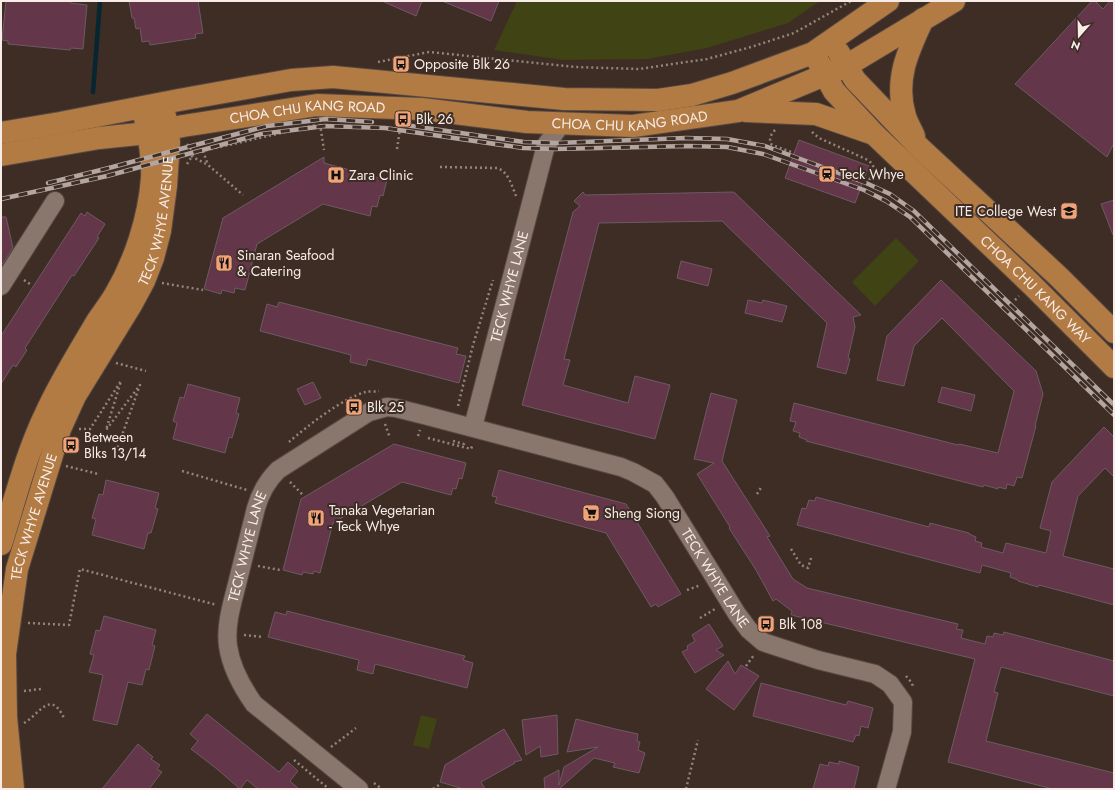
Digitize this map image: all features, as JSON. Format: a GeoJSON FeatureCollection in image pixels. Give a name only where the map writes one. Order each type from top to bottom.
{"type":"FeatureCollection","features":[{"type":"Feature","properties":{"kind":"main road","name":"CHOA CHU KANG ROAD"},"geometry":{"type":"LineString","coordinates":[[1,133],[292,80],[333,77],[564,99],[658,100],[692,95],[732,83],[814,53],[888,1]]}},
{"type":"Feature","properties":{"kind":"main road","name":"CHOA CHU KANG ROAD"},"geometry":{"type":"LineString","coordinates":[[1,155],[99,138],[158,131],[317,105],[422,109],[527,122],[633,126],[738,111],[846,66],[954,1]]}},
{"type":"Feature","properties":{"kind":"main road"},"geometry":{"type":"LineString","coordinates":[[920,148],[905,116],[900,84],[907,54],[923,19]]}},
{"type":"Feature","properties":{"kind":"main road","name":"CHOA CHU KANG WAY"},"geometry":{"type":"LineString","coordinates":[[832,39],[855,80],[920,148],[1054,272],[1114,332]]}},
{"type":"Feature","properties":{"kind":"main road","name":"CHOA CHU KANG WAY"},"geometry":{"type":"LineString","coordinates":[[814,53],[834,91],[874,134],[1026,279],[1114,367]]}},
{"type":"Feature","properties":{"kind":"main road","name":"TECK WHYE AVENUE"},"geometry":{"type":"LineString","coordinates":[[1,544],[22,477],[46,412],[97,322],[114,296],[131,263],[142,232],[149,203],[152,177],[151,166],[158,131],[153,105]]}},
{"type":"Feature","properties":{"kind":"main road"},"geometry":{"type":"LineString","coordinates":[[738,111],[816,114],[874,134]]}},
{"type":"Feature","properties":{"kind":"main road","name":"TECK WHYE AVENUE"},"geometry":{"type":"LineString","coordinates":[[13,789],[3,675],[16,569],[60,429],[75,396],[132,305],[153,258],[162,221],[169,142],[158,131]]}},
{"type":"Feature","properties":{"kind":"main road"},"geometry":{"type":"LineString","coordinates":[[99,138],[122,145],[136,153],[151,166]]}},
{"type":"Feature","properties":{"kind":"street"},"geometry":{"type":"LineString","coordinates":[[527,122],[546,145]]}},
{"type":"Feature","properties":{"kind":"street","name":"TECK WHYE LANE"},"geometry":{"type":"LineString","coordinates":[[470,429],[546,145],[562,123]]}},
{"type":"Feature","properties":{"kind":"street"},"geometry":{"type":"LineString","coordinates":[[1,286],[55,201]]}},
{"type":"Feature","properties":{"kind":"street","name":"TECK WHYE LANE"},"geometry":{"type":"LineString","coordinates":[[364,784],[254,704],[244,689],[231,660],[227,631],[231,609],[260,495],[273,475],[278,470],[369,412],[386,407],[396,408],[470,429],[621,467],[655,484],[665,497],[737,614],[749,630],[764,642],[818,660],[875,674],[890,684],[903,702],[902,732],[886,789]]}},
{"type":"Feature","properties":{"kind":"path"},"geometry":{"type":"LineString","coordinates":[[372,64],[429,52],[575,67],[640,69],[707,59],[751,47],[794,33],[851,1]]}},
{"type":"Feature","properties":{"kind":"path"},"geometry":{"type":"LineString","coordinates":[[320,124],[324,150]]}},
{"type":"Feature","properties":{"kind":"path"},"geometry":{"type":"LineString","coordinates":[[194,153],[320,124],[326,124]]}},
{"type":"Feature","properties":{"kind":"path"},"geometry":{"type":"LineString","coordinates":[[776,128],[773,132],[770,143],[794,153]]}},
{"type":"Feature","properties":{"kind":"path"},"geometry":{"type":"LineString","coordinates":[[398,149],[400,129]]}},
{"type":"Feature","properties":{"kind":"path"},"geometry":{"type":"LineString","coordinates":[[809,132],[811,129],[813,134],[818,138],[872,163],[874,167],[873,177],[870,179],[864,178]]}},
{"type":"Feature","properties":{"kind":"path"},"geometry":{"type":"LineString","coordinates":[[203,150],[208,165]]}},
{"type":"Feature","properties":{"kind":"path"},"geometry":{"type":"LineString","coordinates":[[191,156],[208,165],[243,195]]}},
{"type":"Feature","properties":{"kind":"path"},"geometry":{"type":"LineString","coordinates":[[440,167],[501,169],[511,183],[517,198]]}},
{"type":"Feature","properties":{"kind":"path"},"geometry":{"type":"LineString","coordinates":[[165,284],[203,290]]}},
{"type":"Feature","properties":{"kind":"path"},"geometry":{"type":"LineString","coordinates":[[118,363],[146,371]]}},
{"type":"Feature","properties":{"kind":"path"},"geometry":{"type":"LineString","coordinates":[[78,429],[90,429],[121,381],[106,430],[140,385],[116,452]]}},
{"type":"Feature","properties":{"kind":"path"},"geometry":{"type":"LineString","coordinates":[[284,447],[300,432],[344,402],[366,392],[384,391]]}},
{"type":"Feature","properties":{"kind":"path"},"geometry":{"type":"LineString","coordinates":[[451,404],[470,429]]}},
{"type":"Feature","properties":{"kind":"path"},"geometry":{"type":"LineString","coordinates":[[380,427],[390,424]]}},
{"type":"Feature","properties":{"kind":"path"},"geometry":{"type":"LineString","coordinates":[[386,425],[390,438]]}},
{"type":"Feature","properties":{"kind":"path"},"geometry":{"type":"LineString","coordinates":[[414,427],[420,429],[418,436]]}},
{"type":"Feature","properties":{"kind":"path"},"geometry":{"type":"LineString","coordinates":[[428,438],[471,449],[472,447]]}},
{"type":"Feature","properties":{"kind":"path"},"geometry":{"type":"LineString","coordinates":[[63,466],[66,460]]}},
{"type":"Feature","properties":{"kind":"path"},"geometry":{"type":"LineString","coordinates":[[75,468],[98,474]]}},
{"type":"Feature","properties":{"kind":"path"},"geometry":{"type":"LineString","coordinates":[[182,471],[260,495]]}},
{"type":"Feature","properties":{"kind":"path"},"geometry":{"type":"LineString","coordinates":[[293,485],[303,495]]}},
{"type":"Feature","properties":{"kind":"path"},"geometry":{"type":"LineString","coordinates":[[757,494],[762,486]]}},
{"type":"Feature","properties":{"kind":"path"},"geometry":{"type":"LineString","coordinates":[[791,549],[801,565],[808,568],[811,558]]}},
{"type":"Feature","properties":{"kind":"path"},"geometry":{"type":"LineString","coordinates":[[263,567],[280,570]]}},
{"type":"Feature","properties":{"kind":"path"},"geometry":{"type":"LineString","coordinates":[[32,623],[70,625],[80,569],[231,609]]}},
{"type":"Feature","properties":{"kind":"path"},"geometry":{"type":"LineString","coordinates":[[687,590],[700,585]]}},
{"type":"Feature","properties":{"kind":"path"},"geometry":{"type":"LineString","coordinates":[[700,618],[713,610]]}},
{"type":"Feature","properties":{"kind":"path"},"geometry":{"type":"LineString","coordinates":[[241,635],[242,641]]}},
{"type":"Feature","properties":{"kind":"path"},"geometry":{"type":"LineString","coordinates":[[246,635],[263,637]]}},
{"type":"Feature","properties":{"kind":"path"},"geometry":{"type":"LineString","coordinates":[[746,666],[756,653]]}},
{"type":"Feature","properties":{"kind":"path"},"geometry":{"type":"LineString","coordinates":[[904,674],[912,683],[914,690]]}},
{"type":"Feature","properties":{"kind":"path"},"geometry":{"type":"LineString","coordinates":[[21,691],[41,689]]}},
{"type":"Feature","properties":{"kind":"path"},"geometry":{"type":"LineString","coordinates":[[20,725],[31,718],[41,708],[50,705],[54,705],[59,709],[64,718]]}},
{"type":"Feature","properties":{"kind":"path"},"geometry":{"type":"LineString","coordinates":[[330,748],[356,728]]}},
{"type":"Feature","properties":{"kind":"path"},"geometry":{"type":"LineString","coordinates":[[686,789],[698,740]]}},
{"type":"Feature","properties":{"kind":"path"},"geometry":{"type":"LineString","coordinates":[[325,743],[336,752]]}},
{"type":"Feature","properties":{"kind":"path"},"geometry":{"type":"LineString","coordinates":[[364,784],[382,789]]}},
{"type":"Feature","properties":{"kind":"path"},"geometry":{"type":"LineString","coordinates":[[433,789],[439,785]]}},
{"type":"Feature","properties":{"kind":"green space"},"geometry":{"type":"Polygon","coordinates":[[[517,1],[820,1],[788,23],[707,48],[647,59],[564,60],[494,50],[517,1]]]}},
{"type":"Feature","properties":{"kind":"green space"},"geometry":{"type":"Polygon","coordinates":[[[896,238],[919,261],[875,306],[852,282],[896,238]]]}},
{"type":"Feature","properties":{"kind":"green space"},"geometry":{"type":"Polygon","coordinates":[[[421,715],[437,719],[429,749],[413,745],[421,715]]]}},
{"type":"Feature","properties":{"kind":"building"},"geometry":{"type":"Polygon","coordinates":[[[6,1],[70,1],[70,3],[87,5],[83,49],[71,48],[70,50],[8,44],[8,41],[2,40],[6,1]]]}},
{"type":"Feature","properties":{"kind":"building"},"geometry":{"type":"Polygon","coordinates":[[[129,1],[198,1],[203,33],[195,34],[196,38],[150,45],[149,41],[142,42],[140,28],[136,29],[134,18],[132,18],[129,1]]]}},
{"type":"Feature","properties":{"kind":"building"},"geometry":{"type":"Polygon","coordinates":[[[382,1],[422,1],[416,16],[382,1]]]}},
{"type":"Feature","properties":{"kind":"building"},"geometry":{"type":"Polygon","coordinates":[[[442,1],[499,1],[491,21],[442,1]]]}},
{"type":"Feature","properties":{"kind":"building"},"geometry":{"type":"Polygon","coordinates":[[[1092,1],[1095,1],[1103,9],[1110,1],[1114,1],[1114,143],[1107,157],[1015,84],[1092,1]]]}},
{"type":"Feature","properties":{"kind":"building"},"geometry":{"type":"Polygon","coordinates":[[[799,140],[869,166],[855,203],[785,178],[799,140]]]}},
{"type":"Feature","properties":{"kind":"building"},"geometry":{"type":"Polygon","coordinates":[[[324,157],[324,163],[387,180],[383,196],[380,195],[377,207],[372,206],[370,216],[323,204],[257,244],[245,290],[235,288],[234,293],[222,290],[221,294],[204,289],[223,218],[324,157]]]}},
{"type":"Feature","properties":{"kind":"building"},"geometry":{"type":"Polygon","coordinates":[[[583,192],[585,195],[734,192],[861,315],[853,317],[855,327],[846,374],[817,367],[827,323],[722,221],[599,223],[564,359],[570,360],[563,385],[628,403],[635,376],[670,385],[655,439],[522,405],[573,212],[580,206],[574,201],[583,192]]]}},
{"type":"Feature","properties":{"kind":"building"},"geometry":{"type":"Polygon","coordinates":[[[1114,200],[1114,235],[1113,235],[1101,204],[1114,200]]]}},
{"type":"Feature","properties":{"kind":"building"},"geometry":{"type":"Polygon","coordinates":[[[87,212],[105,224],[97,237],[99,238],[74,276],[72,275],[25,348],[27,350],[16,367],[13,365],[1,384],[1,336],[81,213],[85,216],[87,212]]]}},
{"type":"Feature","properties":{"kind":"building"},"geometry":{"type":"Polygon","coordinates":[[[1,217],[6,217],[13,248],[1,266],[1,217]]]}},
{"type":"Feature","properties":{"kind":"building"},"geometry":{"type":"Polygon","coordinates":[[[681,261],[712,269],[708,286],[677,278],[681,261]]]}},
{"type":"Feature","properties":{"kind":"building"},"geometry":{"type":"Polygon","coordinates":[[[941,280],[1036,371],[1043,394],[1036,426],[1022,478],[1017,477],[1014,486],[1007,484],[1006,489],[998,487],[998,489],[984,485],[983,487],[806,441],[807,440],[799,437],[800,433],[793,431],[796,422],[790,421],[794,403],[958,445],[998,453],[1014,391],[942,318],[914,346],[904,386],[877,380],[887,336],[941,280]]]}},
{"type":"Feature","properties":{"kind":"building"},"geometry":{"type":"Polygon","coordinates":[[[748,300],[762,303],[763,300],[787,306],[782,322],[745,313],[748,300]]]}},
{"type":"Feature","properties":{"kind":"building"},"geometry":{"type":"Polygon","coordinates":[[[279,302],[458,348],[456,354],[466,356],[459,383],[368,359],[366,366],[350,362],[351,355],[260,331],[267,304],[277,307],[279,302]]]}},
{"type":"Feature","properties":{"kind":"building"},"geometry":{"type":"Polygon","coordinates":[[[313,382],[321,398],[305,405],[297,389],[313,382]]]}},
{"type":"Feature","properties":{"kind":"building"},"geometry":{"type":"Polygon","coordinates":[[[188,384],[240,398],[236,413],[239,414],[232,438],[229,437],[225,453],[173,439],[177,423],[173,421],[180,397],[184,398],[188,384]]]}},
{"type":"Feature","properties":{"kind":"building"},"geometry":{"type":"Polygon","coordinates":[[[942,387],[975,395],[971,411],[938,402],[942,387]]]}},
{"type":"Feature","properties":{"kind":"building"},"geometry":{"type":"Polygon","coordinates":[[[711,393],[737,400],[722,461],[770,536],[767,537],[793,579],[807,588],[958,624],[956,629],[963,630],[961,638],[985,644],[987,636],[993,637],[994,633],[1003,635],[1004,632],[1114,661],[1114,696],[1001,667],[994,692],[998,693],[986,741],[1114,773],[1114,789],[1053,789],[948,762],[975,659],[791,615],[792,611],[776,599],[773,601],[756,570],[697,474],[714,463],[694,459],[711,393]]]}},
{"type":"Feature","properties":{"kind":"building"},"geometry":{"type":"Polygon","coordinates":[[[1104,427],[1114,437],[1114,477],[1105,468],[1078,496],[1063,556],[1114,569],[1114,605],[1039,585],[1038,587],[1018,581],[1010,577],[1011,573],[982,565],[980,573],[797,525],[802,508],[806,509],[809,500],[815,501],[816,497],[929,527],[930,523],[969,533],[976,537],[975,541],[982,543],[981,547],[1003,553],[1006,543],[1046,553],[1051,531],[1040,528],[1052,482],[1104,427]]]}},
{"type":"Feature","properties":{"kind":"building"},"geometry":{"type":"Polygon","coordinates":[[[394,444],[466,463],[462,479],[459,478],[456,489],[453,488],[451,495],[402,482],[333,523],[320,573],[314,571],[313,574],[303,572],[302,575],[283,570],[301,499],[394,444]]]}},
{"type":"Feature","properties":{"kind":"building"},"geometry":{"type":"Polygon","coordinates":[[[499,470],[626,504],[681,594],[658,607],[656,604],[651,607],[606,533],[495,503],[497,497],[492,496],[499,470]]]}},
{"type":"Feature","properties":{"kind":"building"},"geometry":{"type":"Polygon","coordinates":[[[106,480],[159,493],[155,508],[158,509],[151,533],[148,533],[144,549],[92,535],[96,519],[92,518],[99,494],[103,495],[106,480]]]}},
{"type":"Feature","properties":{"kind":"building"},"geometry":{"type":"Polygon","coordinates":[[[287,611],[465,656],[463,660],[473,663],[467,688],[375,664],[373,674],[357,670],[359,660],[268,637],[275,612],[286,615],[287,611]]]}},
{"type":"Feature","properties":{"kind":"building"},"geometry":{"type":"Polygon","coordinates":[[[104,616],[156,630],[152,645],[155,646],[149,670],[146,669],[142,685],[128,682],[117,725],[93,720],[103,675],[89,672],[94,655],[90,654],[96,630],[100,631],[104,616]]]}},
{"type":"Feature","properties":{"kind":"building"},"geometry":{"type":"Polygon","coordinates":[[[709,624],[723,646],[716,650],[724,655],[695,673],[682,652],[688,649],[687,646],[695,641],[692,635],[709,624]]]}},
{"type":"Feature","properties":{"kind":"building"},"geometry":{"type":"Polygon","coordinates":[[[728,661],[735,674],[741,665],[759,676],[734,710],[706,689],[728,661]]]}},
{"type":"Feature","properties":{"kind":"building"},"geometry":{"type":"Polygon","coordinates":[[[761,683],[846,705],[848,701],[873,708],[868,728],[861,726],[859,736],[856,735],[853,742],[753,716],[761,683]]]}},
{"type":"Feature","properties":{"kind":"building"},"geometry":{"type":"Polygon","coordinates":[[[207,714],[279,772],[288,762],[298,771],[290,781],[299,789],[258,789],[247,780],[240,789],[191,749],[198,741],[190,734],[207,714]]]}},
{"type":"Feature","properties":{"kind":"building"},"geometry":{"type":"Polygon","coordinates":[[[557,715],[558,754],[541,757],[540,746],[526,755],[522,720],[557,715]]]}},
{"type":"Feature","properties":{"kind":"building"},"geometry":{"type":"Polygon","coordinates":[[[576,719],[638,734],[637,741],[640,742],[638,750],[645,753],[639,773],[613,767],[615,763],[594,758],[559,789],[545,789],[544,778],[559,770],[559,785],[564,767],[598,747],[567,752],[576,719]]]}},
{"type":"Feature","properties":{"kind":"building"},"geometry":{"type":"Polygon","coordinates":[[[504,729],[522,760],[514,762],[515,763],[481,782],[485,789],[464,789],[440,782],[445,765],[504,729]]]}},
{"type":"Feature","properties":{"kind":"building"},"geometry":{"type":"Polygon","coordinates":[[[138,744],[153,757],[151,759],[160,765],[157,769],[162,772],[149,789],[102,789],[138,744]]]}},
{"type":"Feature","properties":{"kind":"building"},"geometry":{"type":"Polygon","coordinates":[[[839,761],[859,767],[854,789],[813,789],[820,764],[828,766],[829,762],[839,764],[839,761]]]}},
{"type":"Feature","properties":{"kind":"waterway"},"geometry":{"type":"LineString","coordinates":[[93,92],[100,1]]}},
{"type":"Feature","properties":{"kind":"railway"},"geometry":{"type":"LineString","coordinates":[[48,183],[267,126],[326,119],[372,122]]}},
{"type":"Feature","properties":{"kind":"railway"},"geometry":{"type":"LineString","coordinates":[[398,124],[524,142],[557,143],[686,138],[727,139],[765,146],[866,183],[890,194],[914,211],[1114,405]]}},
{"type":"Feature","properties":{"kind":"railway"},"geometry":{"type":"LineString","coordinates":[[1,199],[107,176],[261,134],[325,126],[385,128],[523,148],[727,147],[763,154],[864,190],[886,201],[910,217],[1114,415]]}},
{"type":"Feature","properties":{"kind":"place","name":"Opposite Blk 26"},"geometry":{"type":"Point","coordinates":[401,64]}},
{"type":"Feature","properties":{"kind":"place","name":"Blk 26"},"geometry":{"type":"Point","coordinates":[403,119]}},
{"type":"Feature","properties":{"kind":"place","name":"Teck Whye"},"geometry":{"type":"Point","coordinates":[827,174]}},
{"type":"Feature","properties":{"kind":"place","name":"Zara Clinic"},"geometry":{"type":"Point","coordinates":[336,175]}},
{"type":"Feature","properties":{"kind":"place","name":"ITE College West"},"geometry":{"type":"Point","coordinates":[1069,211]}},
{"type":"Feature","properties":{"kind":"place","name":"Sinaran Seafood & Catering"},"geometry":{"type":"Point","coordinates":[224,263]}},
{"type":"Feature","properties":{"kind":"place","name":"Blk 25"},"geometry":{"type":"Point","coordinates":[354,407]}},
{"type":"Feature","properties":{"kind":"place","name":"Between Blks 13/14"},"geometry":{"type":"Point","coordinates":[71,445]}},
{"type":"Feature","properties":{"kind":"place","name":"Sheng Siong"},"geometry":{"type":"Point","coordinates":[591,513]}},
{"type":"Feature","properties":{"kind":"place","name":"Tanaka Vegetarian - Teck Whye"},"geometry":{"type":"Point","coordinates":[316,518]}},
{"type":"Feature","properties":{"kind":"place","name":"Blk 108"},"geometry":{"type":"Point","coordinates":[766,624]}}]}
